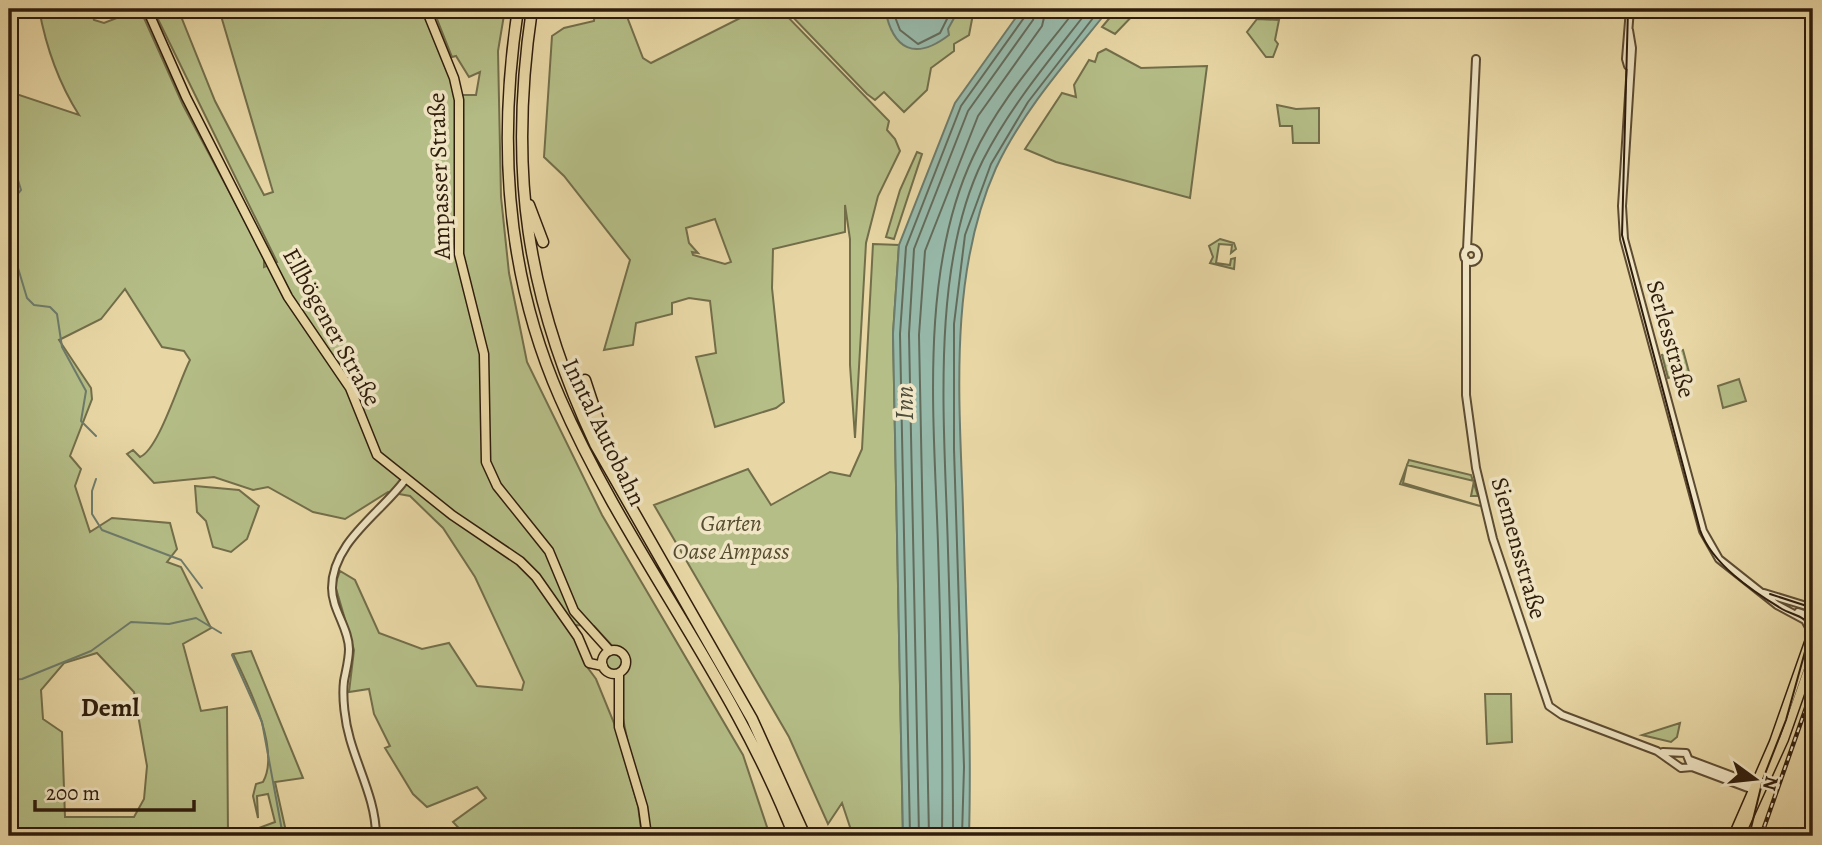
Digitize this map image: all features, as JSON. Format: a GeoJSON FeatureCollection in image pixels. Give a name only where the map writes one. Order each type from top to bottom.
{"type":"FeatureCollection","features":[{"type":"Feature","properties":{"kind":"highway","name":"Inntal Autobahn"},"geometry":{"type":"LineString","coordinates":[[518,9],[510,81],[508,168],[512,226],[535,332],[559,398],[583,447],[727,693],[761,760],[794,836]]}},
{"type":"Feature","properties":{"kind":"highway","name":"Inntal Autobahn"},"geometry":{"type":"LineString","coordinates":[[532,9],[523,81],[523,185],[530,253],[549,331],[573,397],[621,492],[752,719],[805,836]]}},
{"type":"Feature","properties":{"kind":"highway"},"geometry":{"type":"LineString","coordinates":[[523,185],[538,236],[543,242]]}},
{"type":"Feature","properties":{"kind":"highway"},"geometry":{"type":"LineString","coordinates":[[585,380],[621,492]]}},
{"type":"Feature","properties":{"kind":"main road","name":"Ellbögener Straße"},"geometry":{"type":"LineString","coordinates":[[147,9],[186,97],[288,297],[343,376],[377,454],[405,480],[520,561],[536,577],[578,637],[589,663],[603,666]]}},
{"type":"Feature","properties":{"kind":"main road","name":"Ampasser Straße"},"geometry":{"type":"LineString","coordinates":[[426,9],[454,78],[460,130],[459,254],[484,354],[486,463],[497,486],[545,545],[574,611],[610,651]]}},
{"type":"Feature","properties":{"kind":"main road"},"geometry":{"type":"LineString","coordinates":[[1732,836],[1774,741],[1812,636]]}},
{"type":"Feature","properties":{"kind":"main road"},"geometry":{"type":"LineString","coordinates":[[610,651],[621,652],[626,658],[625,667],[619,673],[610,673],[603,666],[603,658],[610,651]]}},
{"type":"Feature","properties":{"kind":"main road"},"geometry":{"type":"LineString","coordinates":[[1740,836],[1784,739],[1813,656]]}},
{"type":"Feature","properties":{"kind":"main road"},"geometry":{"type":"LineString","coordinates":[[619,673],[619,727],[643,807],[648,836]]}},
{"type":"Feature","properties":{"kind":"street","name":"Serlesstraße"},"geometry":{"type":"LineString","coordinates":[[1630,9],[1622,206],[1625,247],[1706,540],[1719,559],[1807,622],[1812,636]]}},
{"type":"Feature","properties":{"kind":"street"},"geometry":{"type":"LineString","coordinates":[[1469,260],[1471,249],[1467,229],[1476,59]]}},
{"type":"Feature","properties":{"kind":"street"},"geometry":{"type":"LineString","coordinates":[[1469,260],[1478,256],[1471,249]]}},
{"type":"Feature","properties":{"kind":"street","name":"Siemensstraße"},"geometry":{"type":"LineString","coordinates":[[1469,260],[1465,279],[1466,395],[1476,468],[1493,539],[1546,699],[1557,713],[1657,751],[1681,768],[1689,763]]}},
{"type":"Feature","properties":{"kind":"street"},"geometry":{"type":"LineString","coordinates":[[376,836],[373,810],[348,736],[344,694],[349,642],[338,616],[332,587],[337,565],[364,521],[390,501],[405,480]]}},
{"type":"Feature","properties":{"kind":"street","name":"Serlesstraße"},"geometry":{"type":"LineString","coordinates":[[1763,593],[1813,608]]}},
{"type":"Feature","properties":{"kind":"street","name":"Serlesstraße"},"geometry":{"type":"LineString","coordinates":[[1783,607],[1813,617]]}},
{"type":"Feature","properties":{"kind":"street","name":"Siemensstraße"},"geometry":{"type":"LineString","coordinates":[[1657,751],[1679,754]]}},
{"type":"Feature","properties":{"kind":"street"},"geometry":{"type":"LineString","coordinates":[[1675,762],[1679,754],[1686,753],[1689,763],[1754,789]]}},
{"type":"Feature","properties":{"kind":"street"},"geometry":{"type":"LineString","coordinates":[[1749,813],[1754,789],[1764,782]]}},
{"type":"Feature","properties":{"kind":"green space"},"geometry":{"type":"Polygon","coordinates":[[[39,9],[91,9],[94,20],[104,23],[140,9],[183,105],[264,257],[264,267],[277,262],[153,9],[178,9],[215,101],[264,195],[273,192],[219,9],[425,9],[456,95],[476,95],[480,72],[469,77],[456,56],[452,57],[433,9],[505,9],[498,51],[501,197],[509,273],[527,362],[602,515],[743,755],[770,836],[647,836],[619,699],[618,673],[607,672],[602,664],[606,653],[616,650],[594,626],[575,625],[585,664],[596,679],[614,723],[638,806],[642,836],[466,836],[453,822],[486,798],[477,787],[427,807],[413,794],[385,748],[390,746],[374,714],[369,689],[349,692],[354,650],[335,585],[340,571],[355,580],[379,633],[422,649],[449,643],[477,686],[522,690],[524,682],[475,577],[443,528],[410,496],[388,492],[345,519],[313,512],[268,487],[253,490],[214,477],[154,483],[127,454],[133,450],[140,457],[154,441],[190,360],[184,351],[162,347],[125,289],[101,319],[59,340],[91,388],[92,399],[70,456],[81,469],[75,486],[90,532],[112,518],[170,523],[177,549],[167,562],[181,567],[211,628],[183,644],[201,711],[227,707],[228,836],[9,836],[9,87],[13,93],[79,115],[59,77],[39,9]],[[97,653],[64,663],[41,690],[43,719],[62,732],[65,817],[134,817],[144,799],[147,766],[134,692],[97,653]]]}},
{"type":"Feature","properties":{"kind":"green space"},"geometry":{"type":"Polygon","coordinates":[[[595,9],[624,9],[643,58],[651,63],[758,9],[774,9],[784,13],[889,121],[887,130],[900,151],[878,196],[866,243],[855,438],[850,365],[850,239],[845,205],[845,232],[773,249],[772,288],[784,402],[776,408],[715,427],[696,357],[716,353],[710,301],[689,298],[672,303],[672,314],[636,323],[633,345],[604,350],[630,260],[564,176],[544,157],[552,36],[564,28],[594,21],[595,9]],[[715,219],[686,228],[689,243],[698,253],[692,252],[693,255],[725,264],[731,262],[715,219]]]}},
{"type":"Feature","properties":{"kind":"green space"},"geometry":{"type":"Polygon","coordinates":[[[785,9],[974,9],[969,35],[954,44],[954,51],[931,68],[927,90],[904,112],[884,92],[875,100],[867,94],[785,9]]]}},
{"type":"Feature","properties":{"kind":"green space"},"geometry":{"type":"Polygon","coordinates":[[[1117,9],[1139,9],[1115,34],[1102,27],[1117,9]]]}},
{"type":"Feature","properties":{"kind":"green space"},"geometry":{"type":"Polygon","coordinates":[[[1257,19],[1279,20],[1275,40],[1278,44],[1273,57],[1266,57],[1247,32],[1257,19]]]}},
{"type":"Feature","properties":{"kind":"green space"},"geometry":{"type":"Polygon","coordinates":[[[1106,49],[1141,68],[1207,66],[1190,198],[1056,162],[1025,149],[1062,93],[1076,97],[1074,85],[1089,60],[1095,62],[1098,53],[1106,49]]]}},
{"type":"Feature","properties":{"kind":"green space"},"geometry":{"type":"Polygon","coordinates":[[[1277,105],[1296,109],[1319,108],[1319,143],[1293,143],[1292,126],[1280,126],[1277,105]]]}},
{"type":"Feature","properties":{"kind":"green space"},"geometry":{"type":"Polygon","coordinates":[[[917,152],[922,154],[894,239],[886,237],[900,190],[917,152]]]}},
{"type":"Feature","properties":{"kind":"green space"},"geometry":{"type":"Polygon","coordinates":[[[1220,239],[1234,243],[1236,249],[1231,253],[1232,245],[1219,244],[1216,263],[1230,265],[1231,259],[1235,258],[1234,269],[1210,263],[1213,257],[1209,246],[1220,239]]]}},
{"type":"Feature","properties":{"kind":"green space","name":"Garten Oase Ampass"},"geometry":{"type":"Polygon","coordinates":[[[873,244],[899,245],[893,334],[903,836],[853,836],[842,803],[828,824],[789,737],[654,505],[748,469],[771,505],[830,472],[850,476],[862,449],[873,244]]]}},
{"type":"Feature","properties":{"kind":"green space"},"geometry":{"type":"Polygon","coordinates":[[[1683,350],[1689,372],[1668,378],[1662,355],[1683,350]]]}},
{"type":"Feature","properties":{"kind":"green space"},"geometry":{"type":"Polygon","coordinates":[[[1739,379],[1746,401],[1723,408],[1718,386],[1739,379]]]}},
{"type":"Feature","properties":{"kind":"green space"},"geometry":{"type":"Polygon","coordinates":[[[1409,460],[1471,475],[1473,481],[1407,465],[1409,460]]]}},
{"type":"Feature","properties":{"kind":"green space"},"geometry":{"type":"Polygon","coordinates":[[[1407,466],[1403,483],[1480,506],[1400,484],[1407,466]]]}},
{"type":"Feature","properties":{"kind":"green space"},"geometry":{"type":"Polygon","coordinates":[[[1474,483],[1478,496],[1471,496],[1474,483]]]}},
{"type":"Feature","properties":{"kind":"green space"},"geometry":{"type":"Polygon","coordinates":[[[195,486],[239,490],[259,506],[247,539],[231,552],[213,547],[206,521],[197,512],[195,486]]]}},
{"type":"Feature","properties":{"kind":"green space"},"geometry":{"type":"Polygon","coordinates":[[[251,651],[303,778],[275,782],[287,836],[237,836],[275,822],[268,794],[257,796],[258,818],[253,796],[256,784],[263,782],[268,753],[260,718],[233,654],[251,651]]]}},
{"type":"Feature","properties":{"kind":"green space"},"geometry":{"type":"Polygon","coordinates":[[[1485,694],[1511,694],[1512,742],[1487,744],[1485,694]]]}},
{"type":"Feature","properties":{"kind":"green space"},"geometry":{"type":"Polygon","coordinates":[[[1680,723],[1677,737],[1671,742],[1642,735],[1680,723]]]}},
{"type":"Feature","properties":{"kind":"water"},"geometry":{"type":"Polygon","coordinates":[[[885,9],[959,9],[948,29],[949,35],[926,48],[916,49],[900,42],[889,23],[885,9]]]}},
{"type":"Feature","properties":{"kind":"water","name":"Inn"},"geometry":{"type":"Polygon","coordinates":[[[1022,9],[1109,9],[1048,85],[1007,147],[981,208],[970,250],[960,335],[959,379],[969,713],[969,836],[903,836],[893,334],[899,245],[955,103],[1022,9]]]}},
{"type":"Feature","properties":{"kind":"waterway"},"geometry":{"type":"LineString","coordinates":[[9,171],[18,180],[21,190],[9,204]]}},
{"type":"Feature","properties":{"kind":"waterway"},"geometry":{"type":"LineString","coordinates":[[9,238],[27,298],[34,305],[50,307],[57,314],[62,347],[86,391],[81,421],[96,436]]}},
{"type":"Feature","properties":{"kind":"waterway"},"geometry":{"type":"LineString","coordinates":[[96,479],[92,491],[92,514],[102,530],[181,560],[202,588]]}},
{"type":"Feature","properties":{"kind":"waterway"},"geometry":{"type":"LineString","coordinates":[[9,680],[22,679],[91,651],[131,622],[169,624],[196,618],[221,633]]}},
{"type":"Feature","properties":{"kind":"waterway"},"geometry":{"type":"LineString","coordinates":[[232,655],[262,722],[283,836]]}},
{"type":"Feature","properties":{"kind":"tram line"},"geometry":{"type":"LineString","coordinates":[[1628,9],[1622,235],[1700,530],[1714,554],[1734,576],[1770,602],[1803,619],[1811,630],[1786,720],[1763,779],[1749,836]]}},
{"type":"Feature","properties":{"kind":"tram line"},"geometry":{"type":"LineString","coordinates":[[1770,594],[1813,608]]}},
{"type":"Feature","properties":{"kind":"railway"},"geometry":{"type":"LineString","coordinates":[[1761,836],[1813,688]]}},
{"type":"Feature","properties":{"kind":"district","name":"Deml"},"geometry":{"type":"Point","coordinates":[110,707]}}]}
